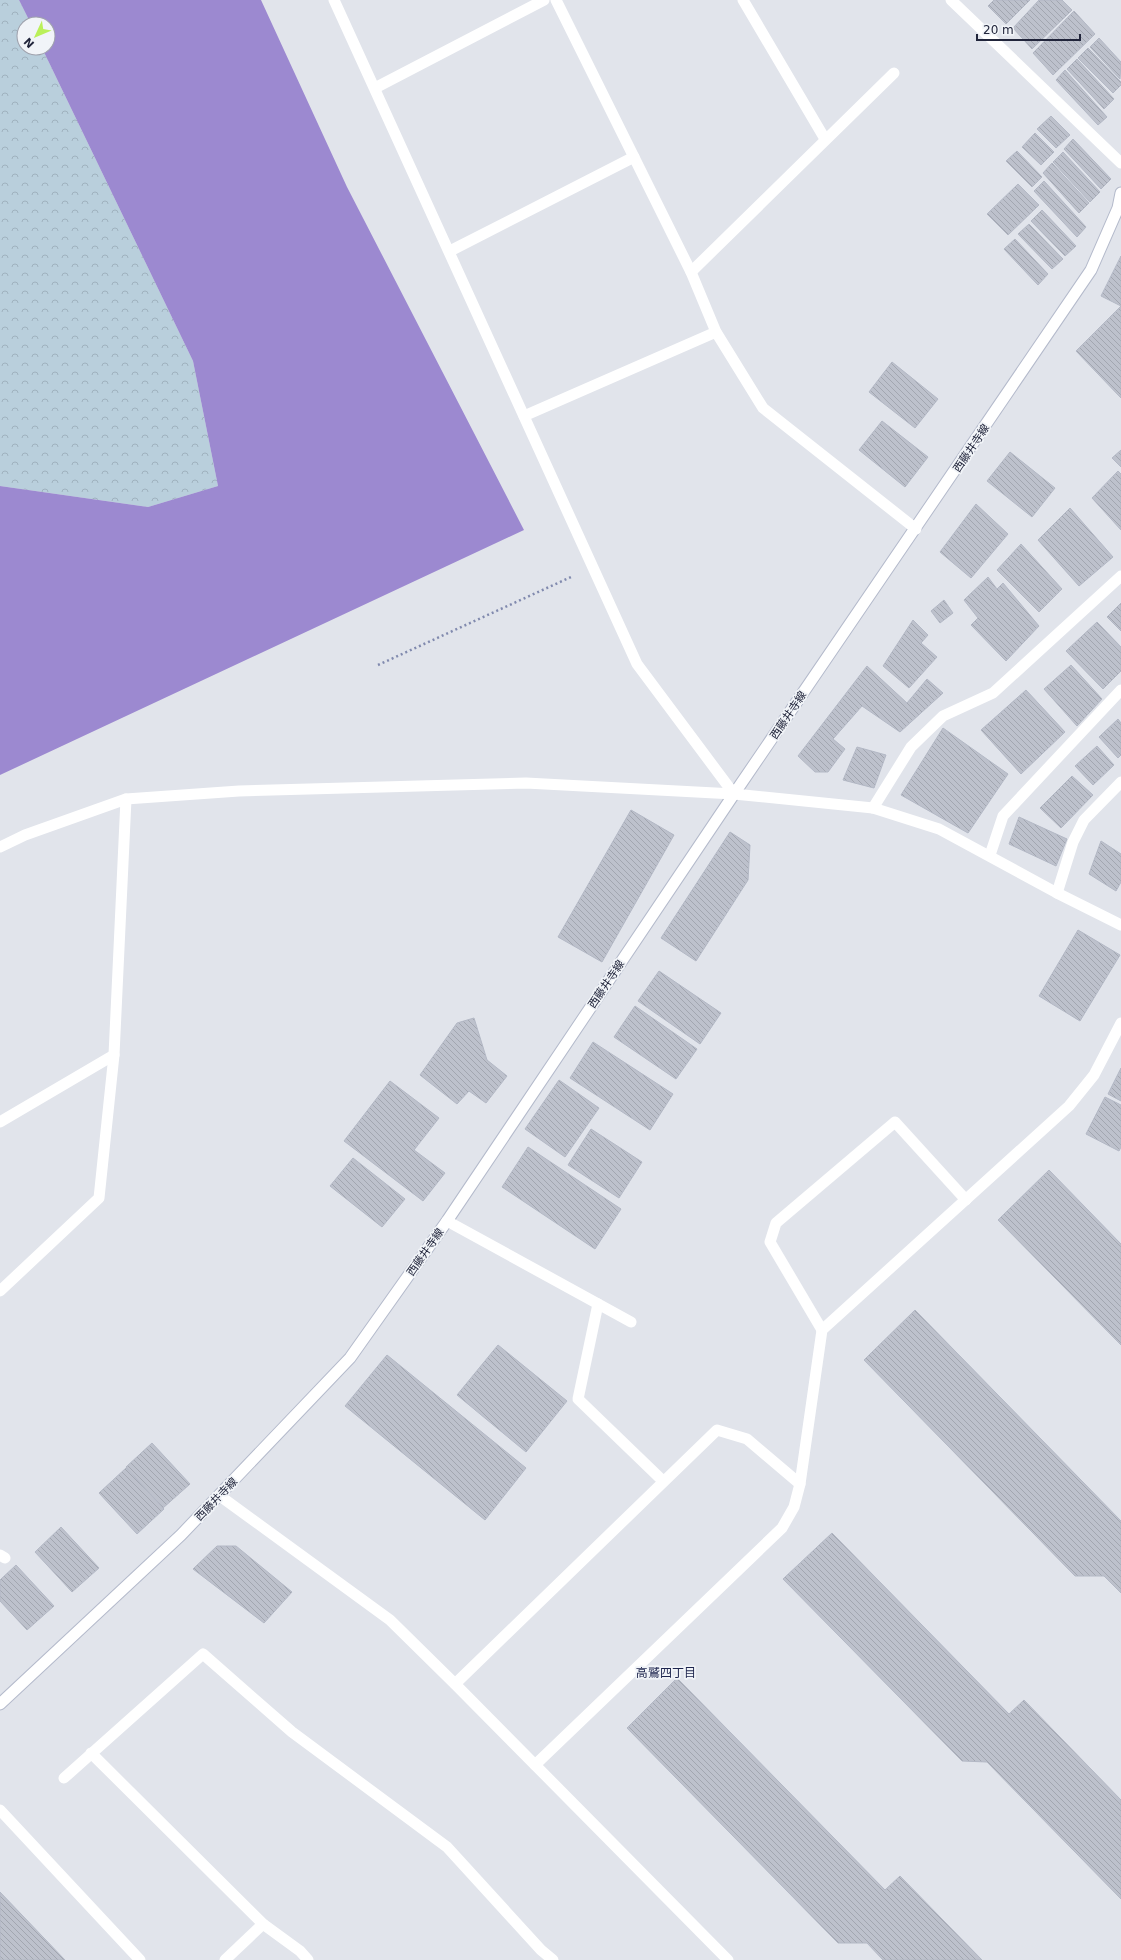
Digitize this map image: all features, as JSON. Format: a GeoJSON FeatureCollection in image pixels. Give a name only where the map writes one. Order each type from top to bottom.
{"type":"FeatureCollection","features":[{"type":"Feature","properties":{"kind":"street"},"geometry":{"type":"LineString","coordinates":[[334,0],[450,251],[636,664],[734,794]]}},
{"type":"Feature","properties":{"kind":"street"},"geometry":{"type":"LineString","coordinates":[[374,88],[544,0]]}},
{"type":"Feature","properties":{"kind":"street"},"geometry":{"type":"LineString","coordinates":[[556,0],[691,272],[716,332],[763,408],[916,529]]}},
{"type":"Feature","properties":{"kind":"street"},"geometry":{"type":"LineString","coordinates":[[742,0],[825,139]]}},
{"type":"Feature","properties":{"kind":"street"},"geometry":{"type":"LineString","coordinates":[[951,0],[1121,163]]}},
{"type":"Feature","properties":{"kind":"street"},"geometry":{"type":"LineString","coordinates":[[691,272],[825,139],[894,74]]}},
{"type":"Feature","properties":{"kind":"street"},"geometry":{"type":"LineString","coordinates":[[450,251],[634,157]]}},
{"type":"Feature","properties":{"kind":"street","name":"西藤井寺線"},"geometry":{"type":"LineString","coordinates":[[0,1704],[181,1535],[220,1496],[350,1358],[447,1221],[734,794],[916,529],[1091,270],[1119,208],[1121,193]]}},
{"type":"Feature","properties":{"kind":"street"},"geometry":{"type":"LineString","coordinates":[[524,416],[716,332]]}},
{"type":"Feature","properties":{"kind":"street"},"geometry":{"type":"LineString","coordinates":[[872,808],[911,747],[943,716],[993,693],[1121,576]]}},
{"type":"Feature","properties":{"kind":"street"},"geometry":{"type":"LineString","coordinates":[[990,855],[1003,816],[1121,690]]}},
{"type":"Feature","properties":{"kind":"street"},"geometry":{"type":"LineString","coordinates":[[1057,893],[1074,842],[1084,820],[1121,782]]}},
{"type":"Feature","properties":{"kind":"street"},"geometry":{"type":"LineString","coordinates":[[0,847],[25,836],[126,799],[239,791],[526,783],[734,794],[872,808],[939,829],[990,855],[1057,893],[1121,925]]}},
{"type":"Feature","properties":{"kind":"street"},"geometry":{"type":"LineString","coordinates":[[0,1291],[99,1198],[114,1055],[126,799]]}},
{"type":"Feature","properties":{"kind":"street"},"geometry":{"type":"LineString","coordinates":[[822,1330],[1069,1106],[1094,1075],[1121,1023]]}},
{"type":"Feature","properties":{"kind":"street"},"geometry":{"type":"LineString","coordinates":[[0,1122],[114,1055]]}},
{"type":"Feature","properties":{"kind":"street"},"geometry":{"type":"LineString","coordinates":[[535,1765],[782,1528],[794,1507],[800,1484],[822,1330],[770,1242],[776,1223],[895,1122],[966,1200]]}},
{"type":"Feature","properties":{"kind":"street"},"geometry":{"type":"LineString","coordinates":[[447,1221],[631,1322]]}},
{"type":"Feature","properties":{"kind":"street"},"geometry":{"type":"LineString","coordinates":[[598,1304],[578,1398],[663,1481]]}},
{"type":"Feature","properties":{"kind":"street"},"geometry":{"type":"LineString","coordinates":[[455,1684],[717,1430],[747,1439],[800,1484]]}},
{"type":"Feature","properties":{"kind":"street"},"geometry":{"type":"LineString","coordinates":[[220,1496],[297,1550],[390,1620],[728,1960]]}},
{"type":"Feature","properties":{"kind":"street"},"geometry":{"type":"LineString","coordinates":[[64,1778],[203,1654],[292,1732],[447,1847],[541,1950],[553,1960]]}},
{"type":"Feature","properties":{"kind":"street"},"geometry":{"type":"LineString","coordinates":[[91,1753],[263,1924],[300,1951],[308,1960]]}},
{"type":"Feature","properties":{"kind":"street"},"geometry":{"type":"LineString","coordinates":[[0,1810],[140,1960]]}},
{"type":"Feature","properties":{"kind":"street"},"geometry":{"type":"LineString","coordinates":[[225,1960],[263,1924]]}},
{"type":"Feature","properties":{"kind":"path"},"geometry":{"type":"LineString","coordinates":[[378,665],[592,567]]}},
{"type":"Feature","properties":{"kind":"green space"},"geometry":{"type":"Polygon","coordinates":[[[0,0],[19,0],[27,16],[16,16],[16,56],[46,56],[193,361],[218,486],[148,507],[0,486],[0,0]]]}},
{"type":"Feature","properties":{"kind":"shaded area"},"geometry":{"type":"Polygon","coordinates":[[[19,0],[261,0],[347,187],[524,530],[0,775],[0,486],[148,507],[218,486],[193,361],[46,56],[56,56],[56,16],[27,16],[19,0]]]}},
{"type":"Feature","properties":{"kind":"building"},"geometry":{"type":"Polygon","coordinates":[[[994,0],[1030,0],[1006,24],[988,6],[994,0]]]}},
{"type":"Feature","properties":{"kind":"building"},"geometry":{"type":"Polygon","coordinates":[[[1039,0],[1062,0],[1072,10],[1032,49],[1013,28],[1039,0]]]}},
{"type":"Feature","properties":{"kind":"building"},"geometry":{"type":"Polygon","coordinates":[[[1074,11],[1095,34],[1053,75],[1033,53],[1074,11]]]}},
{"type":"Feature","properties":{"kind":"building"},"geometry":{"type":"Polygon","coordinates":[[[1099,38],[1121,62],[1120,79],[1090,47],[1099,38]]]}},
{"type":"Feature","properties":{"kind":"building"},"geometry":{"type":"Polygon","coordinates":[[[1088,48],[1121,82],[1121,85],[1113,93],[1078,58],[1088,48]]]}},
{"type":"Feature","properties":{"kind":"building"},"geometry":{"type":"Polygon","coordinates":[[[1077,59],[1114,99],[1104,109],[1067,69],[1077,59]]]}},
{"type":"Feature","properties":{"kind":"building"},"geometry":{"type":"Polygon","coordinates":[[[1065,70],[1107,117],[1098,125],[1056,80],[1065,70]]]}},
{"type":"Feature","properties":{"kind":"building"},"geometry":{"type":"Polygon","coordinates":[[[1051,116],[1070,135],[1056,148],[1037,129],[1051,116]]]}},
{"type":"Feature","properties":{"kind":"building"},"geometry":{"type":"Polygon","coordinates":[[[1035,133],[1054,152],[1041,165],[1022,147],[1035,133]]]}},
{"type":"Feature","properties":{"kind":"building"},"geometry":{"type":"Polygon","coordinates":[[[1073,139],[1111,179],[1101,189],[1064,149],[1073,139]]]}},
{"type":"Feature","properties":{"kind":"building"},"geometry":{"type":"Polygon","coordinates":[[[1017,151],[1042,177],[1032,187],[1006,161],[1017,151]]]}},
{"type":"Feature","properties":{"kind":"building"},"geometry":{"type":"Polygon","coordinates":[[[1063,152],[1100,192],[1090,202],[1053,162],[1063,152]]]}},
{"type":"Feature","properties":{"kind":"building"},"geometry":{"type":"Polygon","coordinates":[[[1052,163],[1089,203],[1079,213],[1043,173],[1052,163]]]}},
{"type":"Feature","properties":{"kind":"building"},"geometry":{"type":"Polygon","coordinates":[[[1044,181],[1086,227],[1077,237],[1034,191],[1044,181]]]}},
{"type":"Feature","properties":{"kind":"building"},"geometry":{"type":"Polygon","coordinates":[[[1018,184],[1039,205],[1008,235],[987,214],[1018,184]]]}},
{"type":"Feature","properties":{"kind":"building"},"geometry":{"type":"Polygon","coordinates":[[[1042,210],[1076,246],[1065,256],[1031,221],[1042,210]]]}},
{"type":"Feature","properties":{"kind":"building"},"geometry":{"type":"Polygon","coordinates":[[[1029,224],[1063,259],[1052,269],[1018,234],[1029,224]]]}},
{"type":"Feature","properties":{"kind":"building"},"geometry":{"type":"Polygon","coordinates":[[[1015,239],[1048,274],[1038,285],[1004,249],[1015,239]]]}},
{"type":"Feature","properties":{"kind":"building"},"geometry":{"type":"Polygon","coordinates":[[[1121,256],[1121,306],[1101,296],[1121,256]]]}},
{"type":"Feature","properties":{"kind":"building"},"geometry":{"type":"Polygon","coordinates":[[[1121,306],[1121,398],[1076,351],[1121,306]]]}},
{"type":"Feature","properties":{"kind":"building"},"geometry":{"type":"Polygon","coordinates":[[[892,362],[938,399],[915,428],[869,392],[892,362]]]}},
{"type":"Feature","properties":{"kind":"building"},"geometry":{"type":"Polygon","coordinates":[[[882,421],[928,457],[905,487],[859,450],[882,421]]]}},
{"type":"Feature","properties":{"kind":"building"},"geometry":{"type":"Polygon","coordinates":[[[1121,450],[1121,467],[1112,458],[1121,450]]]}},
{"type":"Feature","properties":{"kind":"building"},"geometry":{"type":"Polygon","coordinates":[[[1010,452],[1055,488],[1032,517],[987,481],[1010,452]]]}},
{"type":"Feature","properties":{"kind":"building"},"geometry":{"type":"Polygon","coordinates":[[[1118,471],[1121,474],[1121,530],[1092,498],[1118,471]]]}},
{"type":"Feature","properties":{"kind":"building"},"geometry":{"type":"Polygon","coordinates":[[[976,504],[1008,534],[971,578],[940,552],[976,504]]]}},
{"type":"Feature","properties":{"kind":"building"},"geometry":{"type":"Polygon","coordinates":[[[1070,508],[1113,557],[1079,586],[1038,540],[1070,508]]]}},
{"type":"Feature","properties":{"kind":"building"},"geometry":{"type":"Polygon","coordinates":[[[1021,544],[1062,589],[1039,612],[997,570],[1021,544]]]}},
{"type":"Feature","properties":{"kind":"building"},"geometry":{"type":"Polygon","coordinates":[[[988,577],[997,589],[1003,583],[1039,626],[1006,661],[971,625],[978,618],[964,600],[988,577]]]}},
{"type":"Feature","properties":{"kind":"building"},"geometry":{"type":"Polygon","coordinates":[[[944,600],[953,613],[940,623],[931,611],[944,600]]]}},
{"type":"Feature","properties":{"kind":"building"},"geometry":{"type":"Polygon","coordinates":[[[1121,603],[1121,631],[1107,617],[1121,603]]]}},
{"type":"Feature","properties":{"kind":"building"},"geometry":{"type":"Polygon","coordinates":[[[913,620],[928,635],[921,643],[937,657],[909,688],[883,666],[913,620]]]}},
{"type":"Feature","properties":{"kind":"building"},"geometry":{"type":"Polygon","coordinates":[[[1097,622],[1121,647],[1121,671],[1103,689],[1066,651],[1097,622]]]}},
{"type":"Feature","properties":{"kind":"building"},"geometry":{"type":"Polygon","coordinates":[[[1071,665],[1102,699],[1077,726],[1044,689],[1071,665]]]}},
{"type":"Feature","properties":{"kind":"building"},"geometry":{"type":"Polygon","coordinates":[[[867,666],[907,703],[927,679],[943,693],[900,732],[862,706],[833,739],[845,749],[828,772],[815,772],[798,756],[867,666]]]}},
{"type":"Feature","properties":{"kind":"building"},"geometry":{"type":"Polygon","coordinates":[[[1026,690],[1065,732],[1021,774],[981,730],[1026,690]]]}},
{"type":"Feature","properties":{"kind":"building"},"geometry":{"type":"Polygon","coordinates":[[[1118,719],[1121,723],[1121,755],[1118,758],[1099,737],[1118,719]]]}},
{"type":"Feature","properties":{"kind":"building"},"geometry":{"type":"Polygon","coordinates":[[[943,728],[1008,774],[968,833],[901,795],[943,728]]]}},
{"type":"Feature","properties":{"kind":"building"},"geometry":{"type":"Polygon","coordinates":[[[1097,746],[1114,765],[1093,785],[1075,766],[1097,746]]]}},
{"type":"Feature","properties":{"kind":"building"},"geometry":{"type":"Polygon","coordinates":[[[857,747],[886,755],[874,788],[843,780],[857,747]]]}},
{"type":"Feature","properties":{"kind":"building"},"geometry":{"type":"Polygon","coordinates":[[[1072,776],[1093,795],[1061,828],[1040,808],[1072,776]]]}},
{"type":"Feature","properties":{"kind":"building"},"geometry":{"type":"Polygon","coordinates":[[[631,810],[674,835],[602,962],[558,937],[631,810]]]}},
{"type":"Feature","properties":{"kind":"building"},"geometry":{"type":"Polygon","coordinates":[[[1019,817],[1067,839],[1056,866],[1009,844],[1019,817]]]}},
{"type":"Feature","properties":{"kind":"building"},"geometry":{"type":"Polygon","coordinates":[[[730,832],[750,845],[748,880],[696,961],[661,938],[730,832]]]}},
{"type":"Feature","properties":{"kind":"building"},"geometry":{"type":"Polygon","coordinates":[[[1101,841],[1121,854],[1121,882],[1116,891],[1089,874],[1101,841]]]}},
{"type":"Feature","properties":{"kind":"building"},"geometry":{"type":"Polygon","coordinates":[[[1078,930],[1120,955],[1080,1021],[1039,996],[1078,930]]]}},
{"type":"Feature","properties":{"kind":"building"},"geometry":{"type":"Polygon","coordinates":[[[659,971],[721,1013],[700,1044],[638,1001],[659,971]]]}},
{"type":"Feature","properties":{"kind":"building"},"geometry":{"type":"Polygon","coordinates":[[[635,1006],[697,1049],[676,1079],[614,1037],[635,1006]]]}},
{"type":"Feature","properties":{"kind":"building"},"geometry":{"type":"Polygon","coordinates":[[[474,1018],[487,1060],[507,1076],[486,1103],[469,1091],[457,1104],[420,1075],[457,1023],[474,1018]]]}},
{"type":"Feature","properties":{"kind":"building"},"geometry":{"type":"Polygon","coordinates":[[[593,1042],[673,1094],[650,1130],[570,1078],[593,1042]]]}},
{"type":"Feature","properties":{"kind":"building"},"geometry":{"type":"Polygon","coordinates":[[[1121,1068],[1121,1101],[1108,1094],[1121,1068]]]}},
{"type":"Feature","properties":{"kind":"building"},"geometry":{"type":"Polygon","coordinates":[[[559,1080],[599,1108],[565,1157],[525,1129],[559,1080]]]}},
{"type":"Feature","properties":{"kind":"building"},"geometry":{"type":"Polygon","coordinates":[[[390,1081],[439,1118],[414,1150],[445,1173],[423,1201],[344,1141],[390,1081]]]}},
{"type":"Feature","properties":{"kind":"building"},"geometry":{"type":"Polygon","coordinates":[[[1105,1097],[1121,1105],[1121,1147],[1119,1151],[1086,1134],[1105,1097]]]}},
{"type":"Feature","properties":{"kind":"building"},"geometry":{"type":"Polygon","coordinates":[[[591,1129],[642,1162],[619,1198],[568,1165],[591,1129]]]}},
{"type":"Feature","properties":{"kind":"building"},"geometry":{"type":"Polygon","coordinates":[[[528,1147],[621,1209],[595,1249],[502,1187],[528,1147]]]}},
{"type":"Feature","properties":{"kind":"building"},"geometry":{"type":"Polygon","coordinates":[[[353,1158],[405,1199],[382,1227],[330,1186],[353,1158]]]}},
{"type":"Feature","properties":{"kind":"building"},"geometry":{"type":"Polygon","coordinates":[[[1049,1170],[1121,1244],[1121,1345],[998,1220],[1049,1170]]]}},
{"type":"Feature","properties":{"kind":"building"},"geometry":{"type":"Polygon","coordinates":[[[915,1310],[1121,1521],[1121,1593],[1104,1576],[1075,1576],[864,1360],[915,1310]]]}},
{"type":"Feature","properties":{"kind":"building"},"geometry":{"type":"Polygon","coordinates":[[[498,1345],[567,1401],[526,1452],[457,1395],[498,1345]]]}},
{"type":"Feature","properties":{"kind":"building"},"geometry":{"type":"Polygon","coordinates":[[[387,1355],[526,1468],[485,1520],[345,1406],[387,1355]]]}},
{"type":"Feature","properties":{"kind":"building"},"geometry":{"type":"Polygon","coordinates":[[[152,1443],[190,1484],[163,1508],[126,1467],[152,1443]]]}},
{"type":"Feature","properties":{"kind":"building"},"geometry":{"type":"Polygon","coordinates":[[[126,1468],[164,1509],[137,1534],[99,1493],[126,1468]]]}},
{"type":"Feature","properties":{"kind":"building"},"geometry":{"type":"Polygon","coordinates":[[[61,1527],[99,1568],[72,1592],[35,1552],[61,1527]]]}},
{"type":"Feature","properties":{"kind":"building"},"geometry":{"type":"Polygon","coordinates":[[[832,1533],[1009,1714],[1024,1700],[1121,1800],[1121,1899],[987,1762],[962,1761],[783,1579],[832,1533]]]}},
{"type":"Feature","properties":{"kind":"building"},"geometry":{"type":"Polygon","coordinates":[[[217,1546],[236,1546],[292,1592],[264,1623],[193,1569],[217,1546]]]}},
{"type":"Feature","properties":{"kind":"building"},"geometry":{"type":"Polygon","coordinates":[[[16,1565],[54,1606],[27,1630],[0,1601],[0,1580],[16,1565]]]}},
{"type":"Feature","properties":{"kind":"building"},"geometry":{"type":"Polygon","coordinates":[[[677,1678],[885,1890],[900,1876],[982,1960],[883,1960],[867,1943],[838,1943],[627,1728],[677,1678]]]}},
{"type":"Feature","properties":{"kind":"building"},"geometry":{"type":"Polygon","coordinates":[[[0,1892],[65,1960],[0,1960],[0,1892]]]}},
{"type":"Feature","properties":{"kind":"district","name":"高鷲四丁目"},"geometry":{"type":"Point","coordinates":[666,1673]}}]}
